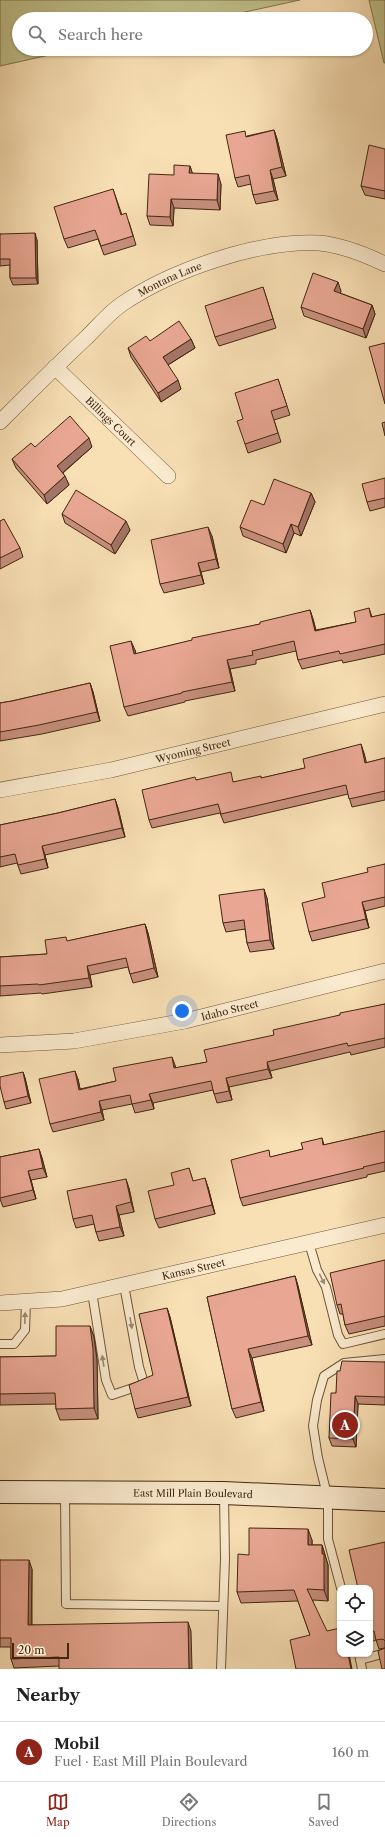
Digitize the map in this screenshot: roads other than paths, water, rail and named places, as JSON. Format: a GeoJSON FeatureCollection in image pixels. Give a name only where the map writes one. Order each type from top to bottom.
{"type":"FeatureCollection","features":[{"type":"Feature","properties":{"kind":"main road","name":"East Mill Plain Boulevard"},"geometry":{"type":"LineString","coordinates":[[0,1492],[64,1491],[224,1493],[328,1499],[385,1500]]}},
{"type":"Feature","properties":{"kind":"street","name":"Montana Lane"},"geometry":{"type":"LineString","coordinates":[[0,422],[55,367],[121,305],[158,282],[186,270],[241,254],[278,246],[319,243],[359,252],[385,264]]}},
{"type":"Feature","properties":{"kind":"street","name":"Billings Court"},"geometry":{"type":"LineString","coordinates":[[55,367],[168,476]]}},
{"type":"Feature","properties":{"kind":"street","name":"Wyoming Street"},"geometry":{"type":"LineString","coordinates":[[0,790],[110,770],[385,704]]}},
{"type":"Feature","properties":{"kind":"street","name":"Idaho Street"},"geometry":{"type":"LineString","coordinates":[[0,1045],[74,1041],[185,1021],[385,971]]}},
{"type":"Feature","properties":{"kind":"street","name":"Kansas Street"},"geometry":{"type":"LineString","coordinates":[[0,1303],[62,1299],[385,1225]]}},
{"type":"Feature","properties":{"kind":"lane"},"geometry":{"type":"LineString","coordinates":[[309,1243],[317,1270],[326,1287],[338,1335],[343,1344],[385,1334]]}},
{"type":"Feature","properties":{"kind":"lane"},"geometry":{"type":"LineString","coordinates":[[92,1292],[106,1380],[112,1395],[144,1383],[139,1367],[124,1285]]}},
{"type":"Feature","properties":{"kind":"lane"},"geometry":{"type":"LineString","coordinates":[[0,1344],[14,1344],[25,1330],[26,1302]]}},
{"type":"Feature","properties":{"kind":"lane"},"geometry":{"type":"LineString","coordinates":[[340,1585],[328,1539],[328,1499],[318,1458],[313,1426],[317,1400],[324,1376],[344,1363],[385,1359]]}},
{"type":"Feature","properties":{"kind":"lane"},"geometry":{"type":"LineString","coordinates":[[64,1491],[66,1604],[223,1606]]}},
{"type":"Feature","properties":{"kind":"lane"},"geometry":{"type":"LineString","coordinates":[[220,1669],[223,1606],[224,1493]]}},
{"type":"Feature","properties":{"kind":"lane"},"geometry":{"type":"LineString","coordinates":[[373,1655],[385,1653]]}},
{"type":"Feature","properties":{"kind":"lane"},"geometry":{"type":"LineString","coordinates":[[359,1657],[362,1669]]}},
{"type":"Feature","properties":{"kind":"place","name":"Mobil"},"geometry":{"type":"Point","coordinates":[345,1425]}}]}
